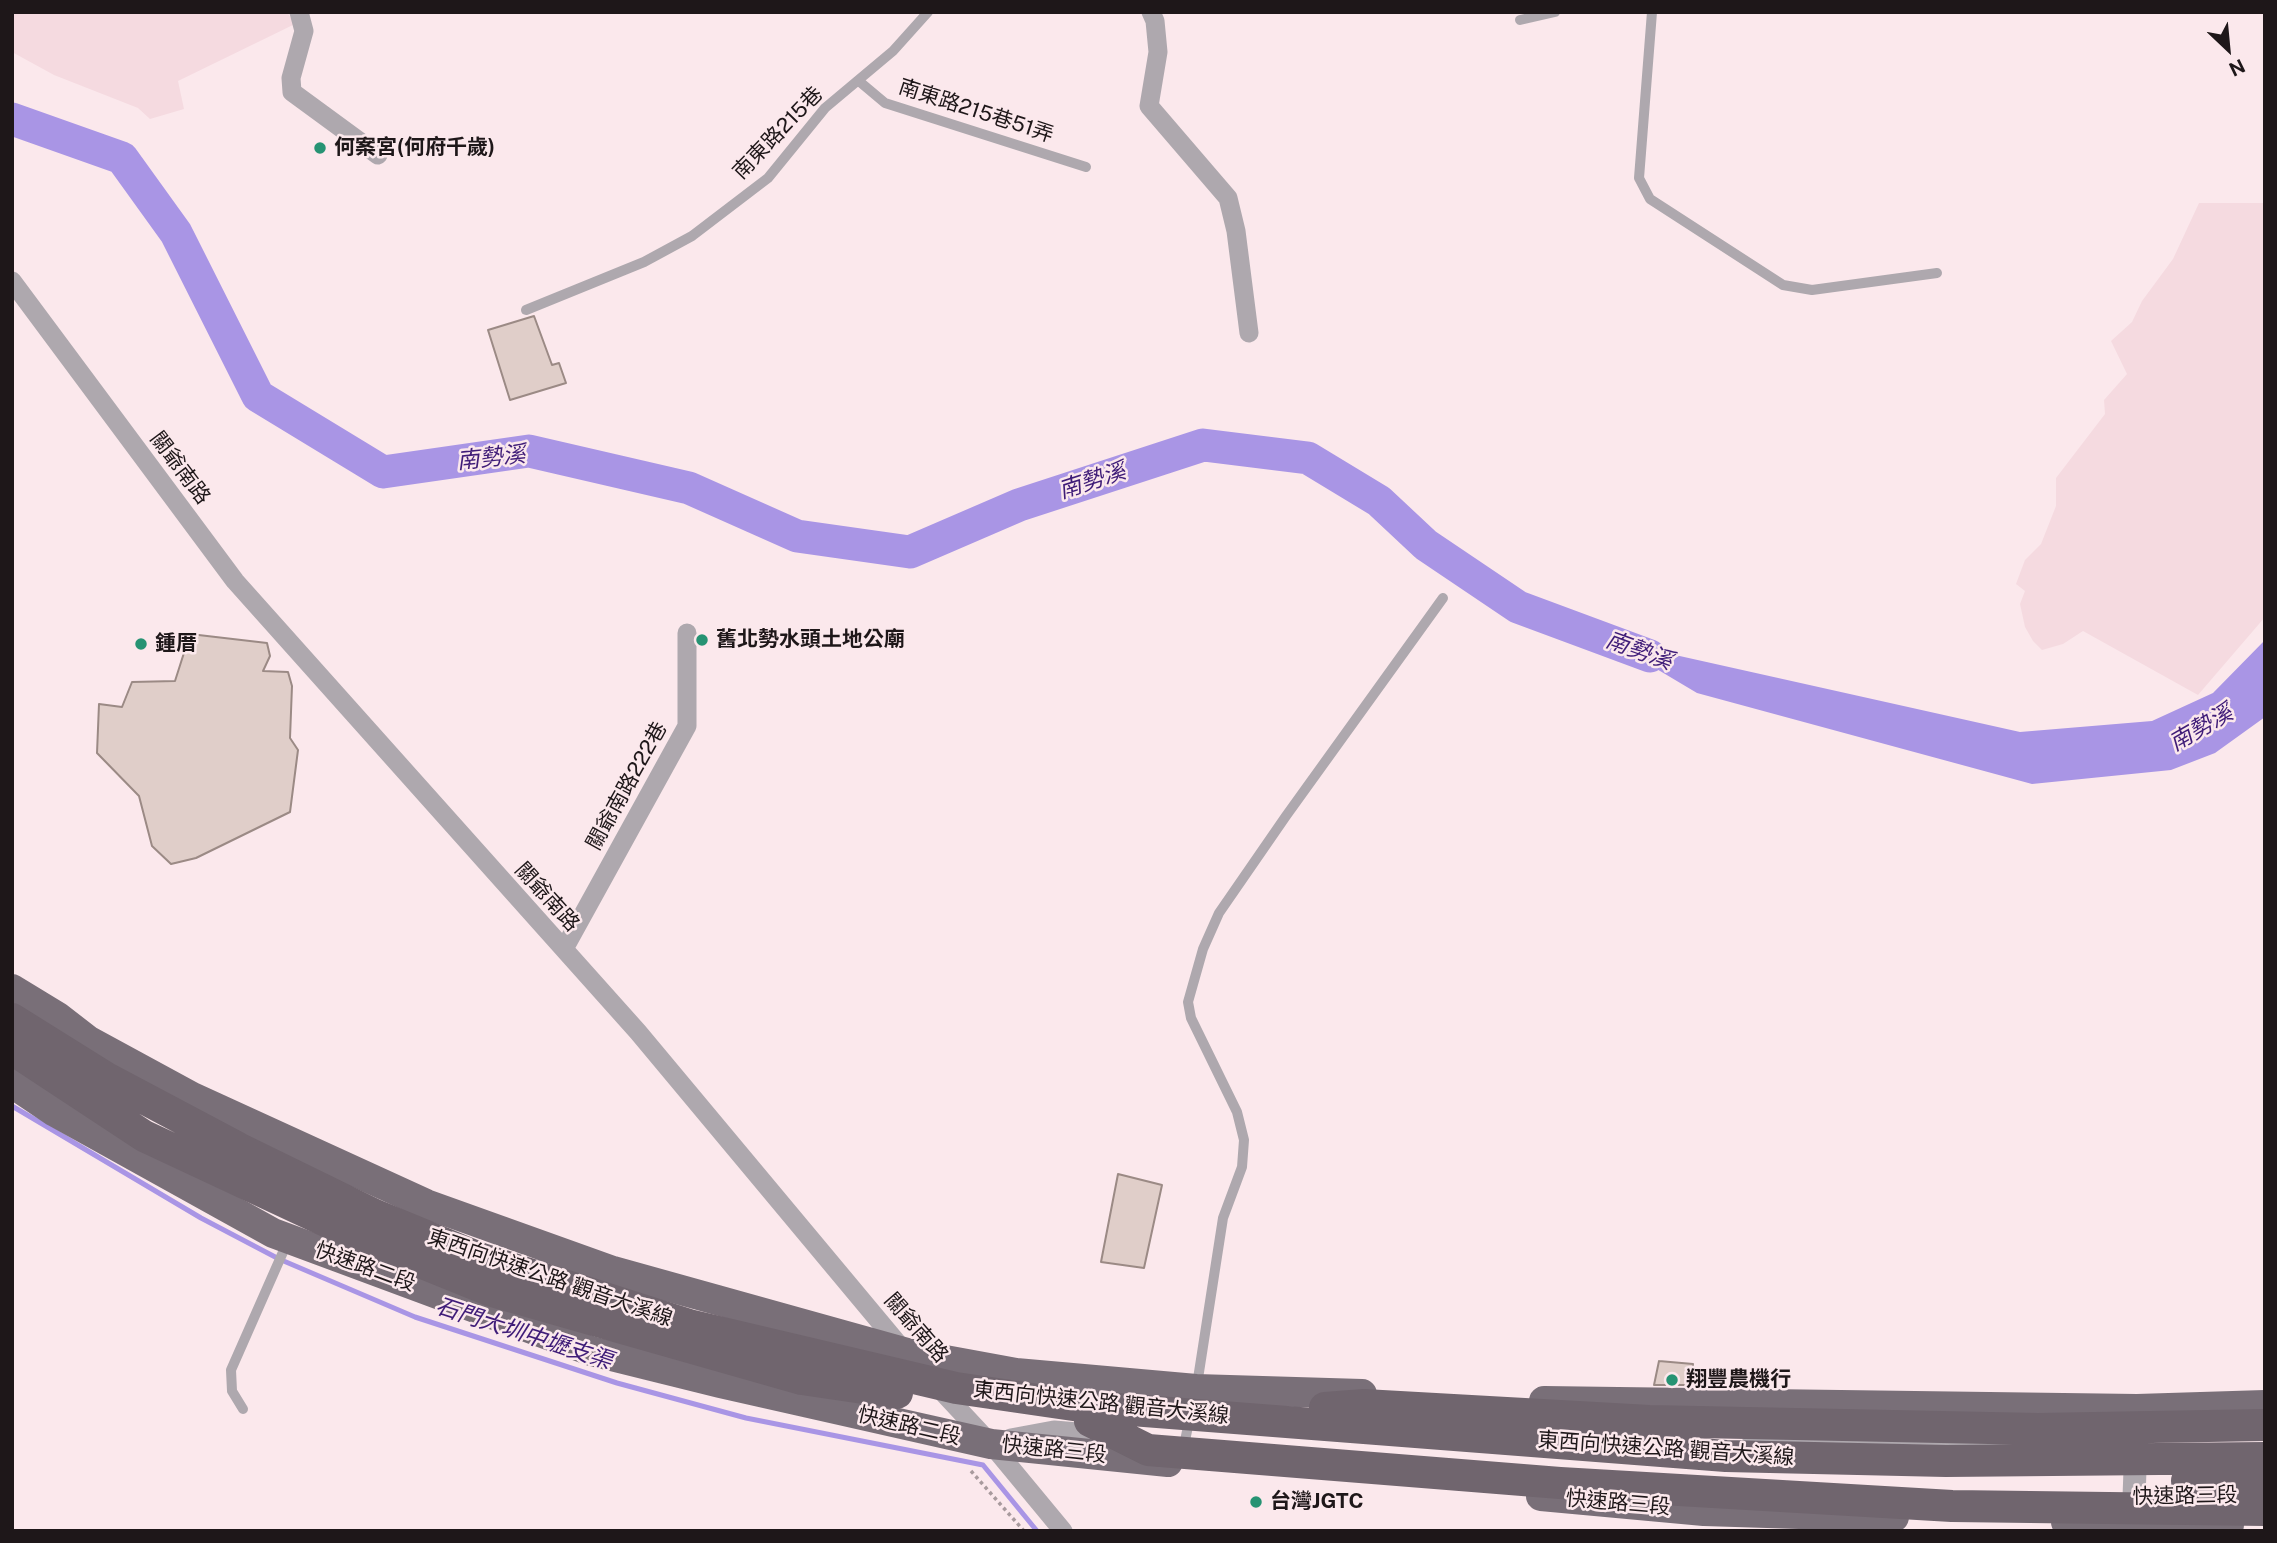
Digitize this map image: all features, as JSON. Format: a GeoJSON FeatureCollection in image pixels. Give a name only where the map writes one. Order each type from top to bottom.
{"type":"FeatureCollection","features":[{"type":"Feature","properties":{"kind":"highway","name":"東西向快速公路 觀音大溪線"},"geometry":{"type":"LineString","coordinates":[[12,1019],[108,1079],[238,1148],[376,1215],[482,1259],[689,1325],[956,1388],[1190,1422],[1726,1456],[1959,1461],[2265,1458]]}},
{"type":"Feature","properties":{"kind":"highway","name":"東西向快速公路 觀音大溪線"},"geometry":{"type":"LineString","coordinates":[[12,1049],[144,1136],[373,1244],[489,1290],[802,1379],[1090,1421],[1730,1470],[1852,1476],[2265,1482]]}},
{"type":"Feature","properties":{"kind":"highway"},"geometry":{"type":"LineString","coordinates":[[1190,1422],[1364,1405],[1649,1421],[2038,1429],[2265,1425]]}},
{"type":"Feature","properties":{"kind":"highway"},"geometry":{"type":"LineString","coordinates":[[1090,1421],[1148,1450],[1560,1483],[1952,1506],[2265,1510]]}},
{"type":"Feature","properties":{"kind":"main road"},"geometry":{"type":"LineString","coordinates":[[12,989],[58,1017],[89,1041],[192,1097],[426,1204],[614,1271],[907,1353]]}},
{"type":"Feature","properties":{"kind":"main road","name":"快速路二段"},"geometry":{"type":"LineString","coordinates":[[12,1083],[55,1112],[289,1239],[591,1351],[991,1444]]}},
{"type":"Feature","properties":{"kind":"main road","name":"快速路三段"},"geometry":{"type":"LineString","coordinates":[[907,1353],[1016,1373],[1131,1383],[1190,1422],[1704,1511],[2134,1511],[2265,1525]]}},
{"type":"Feature","properties":{"kind":"main road","name":"快速路三段"},"geometry":{"type":"LineString","coordinates":[[991,1444],[1190,1422],[1569,1402],[1709,1401],[2137,1409],[2265,1405]]}},
{"type":"Feature","properties":{"kind":"street"},"geometry":{"type":"LineString","coordinates":[[299,12],[304,31],[291,78],[292,92],[378,156]]}},
{"type":"Feature","properties":{"kind":"street"},"geometry":{"type":"LineString","coordinates":[[1151,12],[1155,21],[1158,51],[1149,106],[1228,198],[1236,231],[1248,333]]}},
{"type":"Feature","properties":{"kind":"street","name":"關爺南路"},"geometry":{"type":"LineString","coordinates":[[12,281],[235,581],[638,1032],[907,1353],[991,1444],[1063,1531]]}},
{"type":"Feature","properties":{"kind":"street","name":"關爺南路222巷"},"geometry":{"type":"LineString","coordinates":[[564,949],[687,726],[687,633]]}},
{"type":"Feature","properties":{"kind":"street"},"geometry":{"type":"LineString","coordinates":[[1704,1511],[1709,1401]]}},
{"type":"Feature","properties":{"kind":"street"},"geometry":{"type":"LineString","coordinates":[[2134,1511],[2137,1409]]}},
{"type":"Feature","properties":{"kind":"street","name":"快速路三段"},"geometry":{"type":"LineString","coordinates":[[1190,1422],[1707,1441],[2136,1447],[2265,1442]]}},
{"type":"Feature","properties":{"kind":"street","name":"快速路三段"},"geometry":{"type":"LineString","coordinates":[[1190,1422],[1706,1482],[2134,1511],[2265,1495]]}},
{"type":"Feature","properties":{"kind":"lane","name":"南東路215巷"},"geometry":{"type":"LineString","coordinates":[[526,310],[644,262],[692,236],[768,178],[825,108],[860,82],[928,12]]}},
{"type":"Feature","properties":{"kind":"lane"},"geometry":{"type":"LineString","coordinates":[[1520,20],[1555,12]]}},
{"type":"Feature","properties":{"kind":"lane"},"geometry":{"type":"LineString","coordinates":[[1651,12],[1639,178],[1650,199],[1783,285],[1812,290],[1937,273]]}},
{"type":"Feature","properties":{"kind":"lane","name":"南東路215巷51弄"},"geometry":{"type":"LineString","coordinates":[[860,82],[885,103],[1086,167]]}},
{"type":"Feature","properties":{"kind":"lane"},"geometry":{"type":"LineString","coordinates":[[1190,1422],[1223,1218],[1242,1167],[1244,1140],[1237,1112],[1191,1018],[1188,1002],[1203,948],[1219,913],[1263,848],[1443,598]]}},
{"type":"Feature","properties":{"kind":"lane"},"geometry":{"type":"LineString","coordinates":[[243,1409],[232,1391],[231,1370],[289,1239]]}},
{"type":"Feature","properties":{"kind":"path"},"geometry":{"type":"LineString","coordinates":[[971,1471],[1024,1531]]}},
{"type":"Feature","properties":{"kind":"shaded area"},"geometry":{"type":"Polygon","coordinates":[[[12,12],[287,12],[295,24],[178,81],[184,109],[150,119],[138,108],[54,75],[12,52],[12,12]]]}},
{"type":"Feature","properties":{"kind":"shaded area"},"geometry":{"type":"Polygon","coordinates":[[[2199,203],[2265,203],[2265,617],[2198,695],[2083,631],[2063,644],[2042,650],[2025,627],[2020,604],[2025,591],[2016,584],[2025,560],[2041,544],[2056,506],[2056,478],[2105,414],[2104,400],[2127,374],[2111,341],[2132,322],[2142,301],[2173,259],[2199,203]]]}},
{"type":"Feature","properties":{"kind":"water"},"geometry":{"type":"Polygon","coordinates":[[[1608,640],[2020,732],[2152,721],[2213,693],[2265,640],[2265,717],[2215,753],[2171,770],[2032,784],[1697,693],[1608,640]]]}},
{"type":"Feature","properties":{"kind":"building"},"geometry":{"type":"Polygon","coordinates":[[[534,316],[552,365],[559,363],[566,383],[510,400],[488,330],[534,316]]]}},
{"type":"Feature","properties":{"kind":"building","name":"鍾厝"},"geometry":{"type":"Polygon","coordinates":[[[190,634],[267,643],[270,656],[263,671],[288,672],[292,686],[290,738],[298,750],[290,812],[196,858],[171,864],[152,846],[139,796],[97,753],[99,704],[122,707],[132,682],[175,681],[190,634]]]}},
{"type":"Feature","properties":{"kind":"building"},"geometry":{"type":"Polygon","coordinates":[[[1118,1174],[1162,1185],[1144,1268],[1101,1262],[1118,1174]]]}},
{"type":"Feature","properties":{"kind":"building","name":"翔豐農機行"},"geometry":{"type":"Polygon","coordinates":[[[1659,1361],[1693,1364],[1689,1385],[1654,1385],[1659,1361]]]}},
{"type":"Feature","properties":{"kind":"waterway","name":"南勢溪"},"geometry":{"type":"LineString","coordinates":[[12,119],[122,158],[176,233],[258,396],[383,472],[529,451],[689,488],[797,536],[910,552],[1019,505],[1203,445],[1308,458],[1379,501],[1426,545],[1518,607],[1650,656]]}},
{"type":"Feature","properties":{"kind":"waterway","name":"石門大圳中壢支渠"},"geometry":{"type":"LineString","coordinates":[[12,1106],[201,1218],[279,1259],[415,1317],[617,1383],[746,1418],[983,1465],[1037,1531]]}},
{"type":"Feature","properties":{"kind":"place","name":"何案宮(何府千歲)"},"geometry":{"type":"Point","coordinates":[320,148]}},
{"type":"Feature","properties":{"kind":"place","name":"舊北勢水頭土地公廟"},"geometry":{"type":"Point","coordinates":[702,640]}},
{"type":"Feature","properties":{"kind":"place","name":"鍾厝"},"geometry":{"type":"Point","coordinates":[141,644]}},
{"type":"Feature","properties":{"kind":"place","name":"翔豐農機行"},"geometry":{"type":"Point","coordinates":[1672,1380]}},
{"type":"Feature","properties":{"kind":"place","name":"台灣JGTC"},"geometry":{"type":"Point","coordinates":[1256,1502]}}]}
